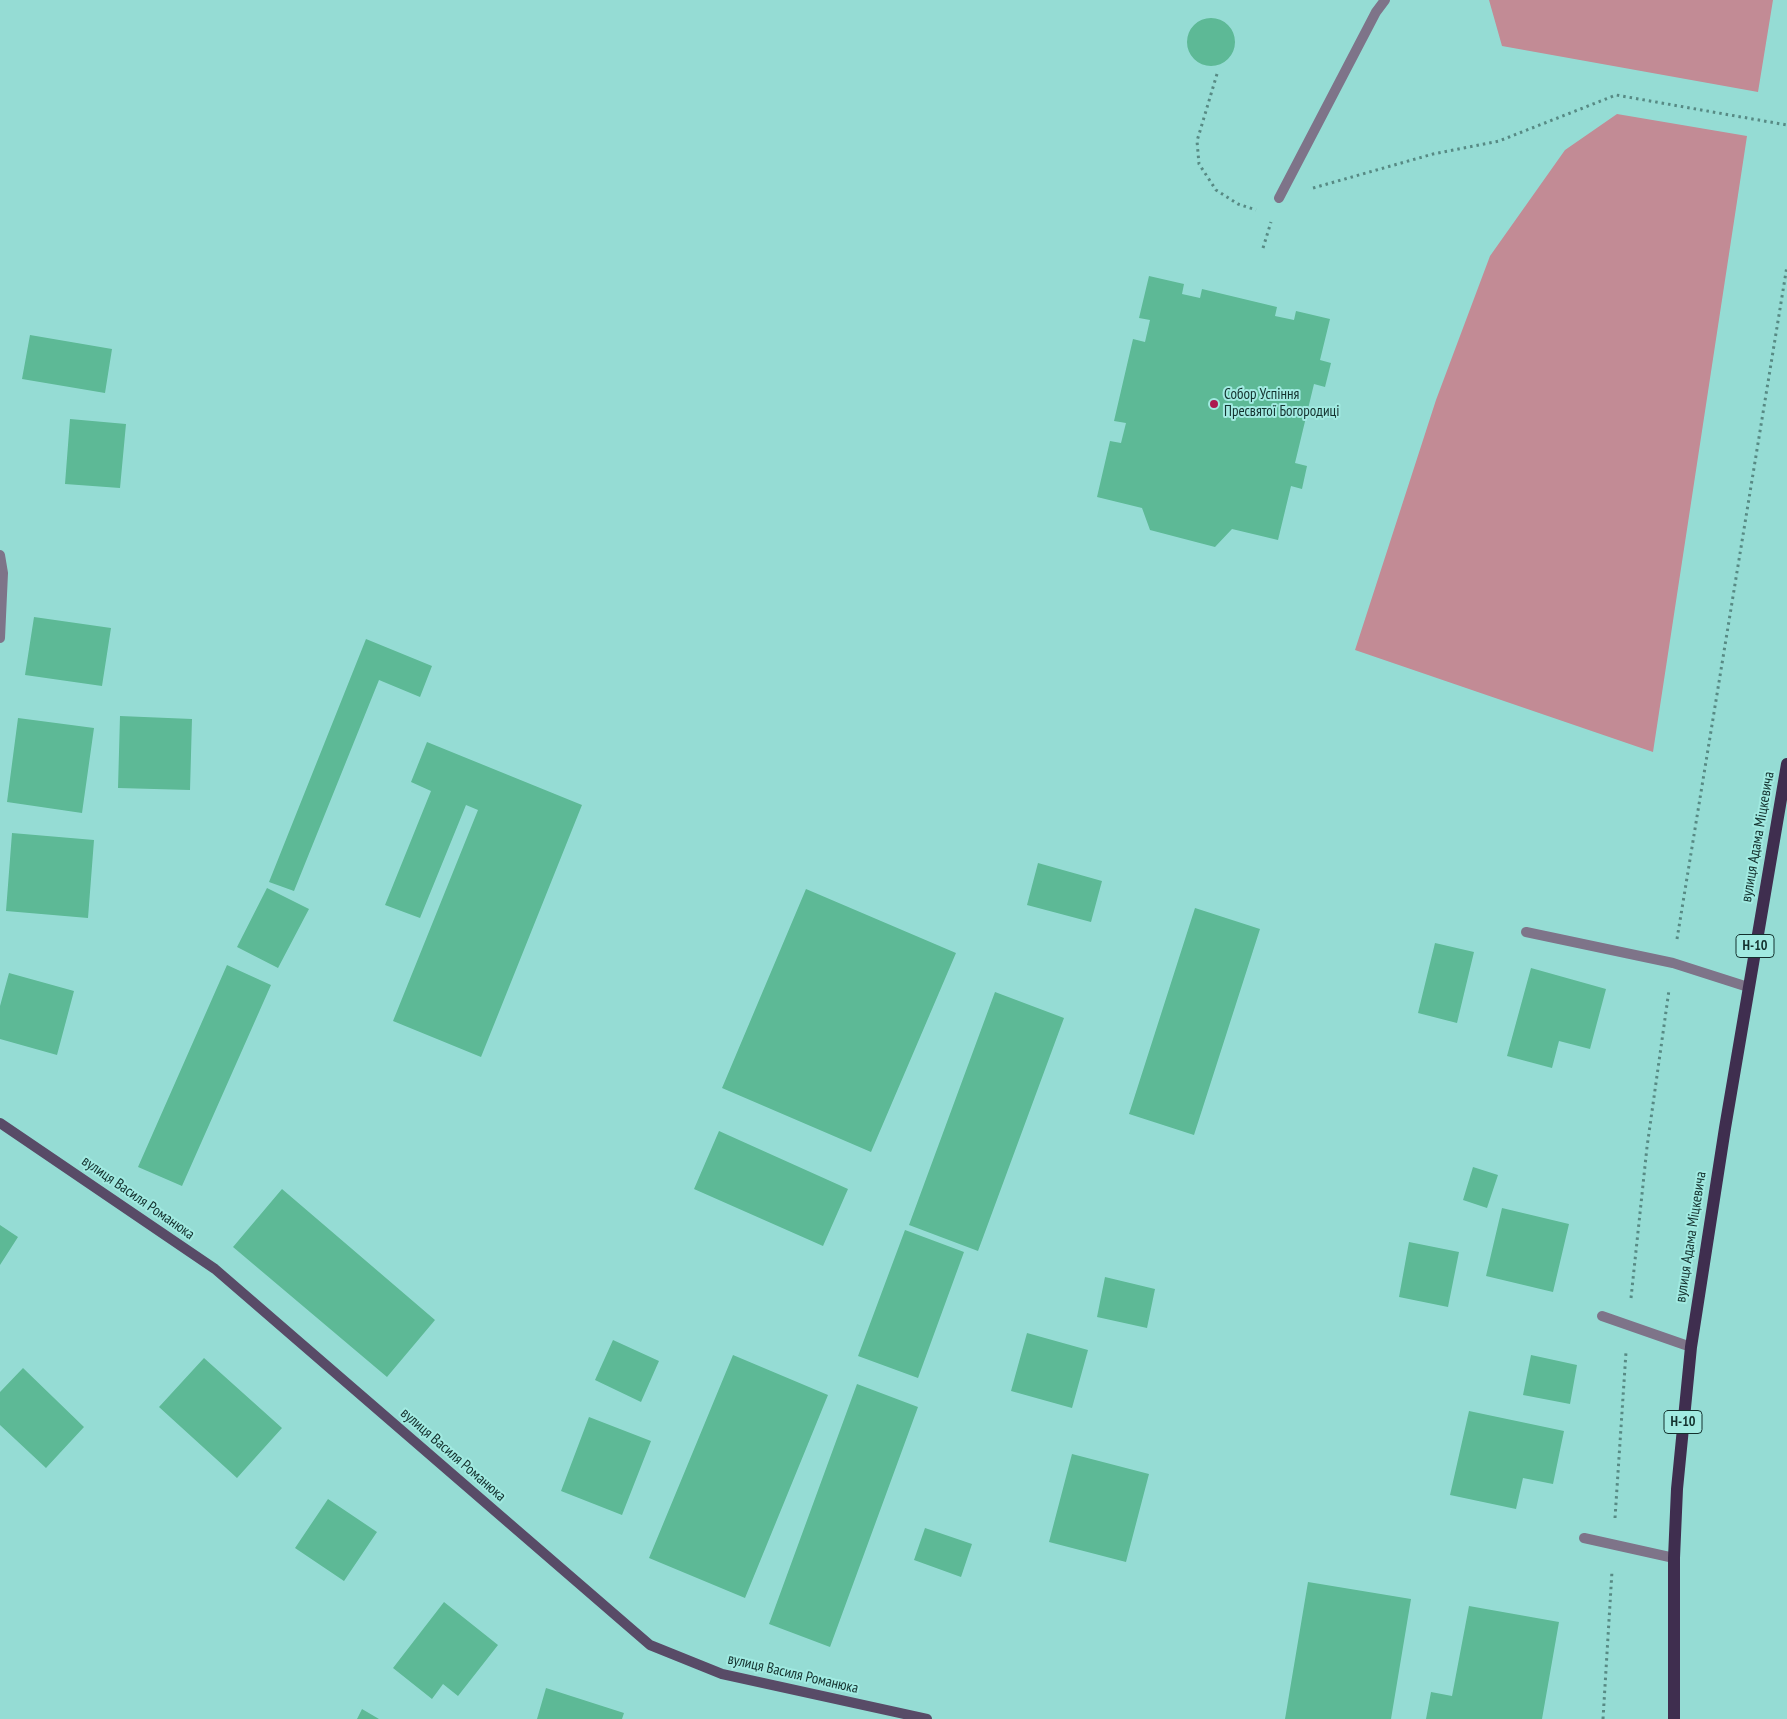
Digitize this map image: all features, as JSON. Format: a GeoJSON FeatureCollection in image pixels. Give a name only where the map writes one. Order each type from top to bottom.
{"type":"FeatureCollection","features":[{"type":"Feature","properties":{"kind":"main road","name":"вулиця Адама Міцкевича"},"geometry":{"type":"LineString","coordinates":[[1674,1719],[1674,1558],[1677,1489],[1691,1347],[1748,987],[1787,764]]}},
{"type":"Feature","properties":{"kind":"street"},"geometry":{"type":"LineString","coordinates":[[1279,198],[1384,0]]}},
{"type":"Feature","properties":{"kind":"street"},"geometry":{"type":"LineString","coordinates":[[0,555],[3,573],[0,638]]}},
{"type":"Feature","properties":{"kind":"street"},"geometry":{"type":"LineString","coordinates":[[1526,932],[1673,963],[1748,987]]}},
{"type":"Feature","properties":{"kind":"street","name":"вулиця Василя Романюка"},"geometry":{"type":"LineString","coordinates":[[0,1123],[214,1269],[650,1645],[722,1674],[928,1719]]}},
{"type":"Feature","properties":{"kind":"street"},"geometry":{"type":"LineString","coordinates":[[1602,1316],[1691,1347]]}},
{"type":"Feature","properties":{"kind":"street"},"geometry":{"type":"LineString","coordinates":[[1584,1538],[1674,1558]]}},
{"type":"Feature","properties":{"kind":"path"},"geometry":{"type":"LineString","coordinates":[[1217,74],[1197,141],[1199,164],[1216,190],[1238,204],[1273,215]]}},
{"type":"Feature","properties":{"kind":"path"},"geometry":{"type":"LineString","coordinates":[[1263,248],[1279,198],[1433,154],[1499,141],[1616,95],[1787,125]]}},
{"type":"Feature","properties":{"kind":"shaded area"},"geometry":{"type":"Polygon","coordinates":[[[1489,0],[1773,0],[1758,92],[1502,46],[1489,0]]]}},
{"type":"Feature","properties":{"kind":"shaded area"},"geometry":{"type":"Polygon","coordinates":[[[1617,114],[1747,136],[1653,752],[1355,650],[1436,400],[1490,256],[1565,150],[1617,114]]]}},
{"type":"Feature","properties":{"kind":"building"},"geometry":{"type":"Polygon","coordinates":[[[1211,18],[1220,20],[1228,25],[1233,33],[1235,42],[1233,51],[1228,59],[1220,64],[1211,66],[1202,64],[1194,59],[1189,51],[1187,42],[1189,33],[1194,25],[1202,20],[1211,18]]]}},
{"type":"Feature","properties":{"kind":"building","name":"Собор Успіння Пресвятої Богородиці"},"geometry":{"type":"Polygon","coordinates":[[[1149,276],[1184,284],[1182,294],[1200,298],[1202,289],[1277,307],[1275,316],[1294,320],[1296,311],[1330,319],[1320,360],[1331,363],[1325,387],[1314,384],[1295,463],[1307,466],[1302,489],[1291,486],[1278,540],[1232,529],[1215,547],[1150,530],[1142,508],[1097,497],[1110,441],[1121,443],[1126,423],[1114,421],[1133,339],[1145,342],[1150,320],[1139,318],[1149,276]]]}},
{"type":"Feature","properties":{"kind":"building"},"geometry":{"type":"Polygon","coordinates":[[[30,335],[112,349],[105,393],[22,379],[30,335]]]}},
{"type":"Feature","properties":{"kind":"building"},"geometry":{"type":"Polygon","coordinates":[[[70,419],[126,424],[120,488],[65,484],[70,419]]]}},
{"type":"Feature","properties":{"kind":"building"},"geometry":{"type":"Polygon","coordinates":[[[34,617],[111,628],[102,686],[25,675],[34,617]]]}},
{"type":"Feature","properties":{"kind":"building"},"geometry":{"type":"Polygon","coordinates":[[[366,639],[432,666],[420,697],[379,680],[294,891],[269,882],[366,639]]]}},
{"type":"Feature","properties":{"kind":"building"},"geometry":{"type":"Polygon","coordinates":[[[120,716],[192,719],[190,790],[118,788],[120,716]]]}},
{"type":"Feature","properties":{"kind":"building"},"geometry":{"type":"Polygon","coordinates":[[[18,718],[94,728],[82,813],[7,802],[18,718]]]}},
{"type":"Feature","properties":{"kind":"building"},"geometry":{"type":"Polygon","coordinates":[[[427,742],[582,805],[481,1057],[393,1021],[478,810],[466,805],[420,918],[385,905],[431,791],[411,782],[427,742]]]}},
{"type":"Feature","properties":{"kind":"building"},"geometry":{"type":"Polygon","coordinates":[[[12,833],[94,840],[88,918],[6,911],[12,833]]]}},
{"type":"Feature","properties":{"kind":"building"},"geometry":{"type":"Polygon","coordinates":[[[1038,863],[1102,881],[1091,922],[1027,905],[1038,863]]]}},
{"type":"Feature","properties":{"kind":"building"},"geometry":{"type":"Polygon","coordinates":[[[267,888],[309,909],[278,968],[237,947],[267,888]]]}},
{"type":"Feature","properties":{"kind":"building"},"geometry":{"type":"Polygon","coordinates":[[[806,889],[956,953],[871,1152],[722,1088],[806,889]]]}},
{"type":"Feature","properties":{"kind":"building"},"geometry":{"type":"Polygon","coordinates":[[[1195,908],[1260,929],[1194,1135],[1129,1114],[1195,908]]]}},
{"type":"Feature","properties":{"kind":"building"},"geometry":{"type":"Polygon","coordinates":[[[1435,943],[1474,952],[1457,1023],[1418,1013],[1435,943]]]}},
{"type":"Feature","properties":{"kind":"building"},"geometry":{"type":"Polygon","coordinates":[[[227,965],[271,985],[182,1186],[138,1167],[227,965]]]}},
{"type":"Feature","properties":{"kind":"building"},"geometry":{"type":"Polygon","coordinates":[[[1531,968],[1606,989],[1590,1049],[1559,1041],[1552,1068],[1507,1056],[1531,968]]]}},
{"type":"Feature","properties":{"kind":"building"},"geometry":{"type":"Polygon","coordinates":[[[9,973],[74,991],[57,1055],[0,1039],[0,1006],[9,973]]]}},
{"type":"Feature","properties":{"kind":"building"},"geometry":{"type":"Polygon","coordinates":[[[995,992],[1064,1018],[978,1251],[909,1225],[995,992]]]}},
{"type":"Feature","properties":{"kind":"building"},"geometry":{"type":"Polygon","coordinates":[[[719,1131],[848,1189],[823,1246],[694,1189],[719,1131]]]}},
{"type":"Feature","properties":{"kind":"building"},"geometry":{"type":"Polygon","coordinates":[[[1473,1167],[1498,1175],[1487,1208],[1463,1200],[1473,1167]]]}},
{"type":"Feature","properties":{"kind":"building"},"geometry":{"type":"Polygon","coordinates":[[[282,1189],[435,1320],[387,1377],[233,1247],[282,1189]]]}},
{"type":"Feature","properties":{"kind":"building"},"geometry":{"type":"Polygon","coordinates":[[[1502,1208],[1569,1224],[1553,1292],[1486,1276],[1502,1208]]]}},
{"type":"Feature","properties":{"kind":"building"},"geometry":{"type":"Polygon","coordinates":[[[0,1225],[18,1237],[0,1265],[0,1225]]]}},
{"type":"Feature","properties":{"kind":"building"},"geometry":{"type":"Polygon","coordinates":[[[905,1230],[964,1252],[918,1378],[858,1356],[905,1230]]]}},
{"type":"Feature","properties":{"kind":"building"},"geometry":{"type":"Polygon","coordinates":[[[1409,1242],[1459,1252],[1448,1307],[1399,1297],[1409,1242]]]}},
{"type":"Feature","properties":{"kind":"building"},"geometry":{"type":"Polygon","coordinates":[[[1105,1277],[1155,1289],[1147,1328],[1097,1317],[1105,1277]]]}},
{"type":"Feature","properties":{"kind":"building"},"geometry":{"type":"Polygon","coordinates":[[[1027,1333],[1088,1350],[1072,1408],[1011,1391],[1027,1333]]]}},
{"type":"Feature","properties":{"kind":"building"},"geometry":{"type":"Polygon","coordinates":[[[613,1340],[659,1361],[641,1402],[595,1380],[613,1340]]]}},
{"type":"Feature","properties":{"kind":"building"},"geometry":{"type":"Polygon","coordinates":[[[733,1355],[828,1395],[745,1598],[649,1558],[733,1355]]]}},
{"type":"Feature","properties":{"kind":"building"},"geometry":{"type":"Polygon","coordinates":[[[1531,1355],[1577,1365],[1570,1404],[1523,1395],[1531,1355]]]}},
{"type":"Feature","properties":{"kind":"building"},"geometry":{"type":"Polygon","coordinates":[[[204,1358],[282,1428],[237,1478],[159,1407],[204,1358]]]}},
{"type":"Feature","properties":{"kind":"building"},"geometry":{"type":"Polygon","coordinates":[[[23,1368],[84,1427],[46,1468],[0,1425],[0,1392],[23,1368]]]}},
{"type":"Feature","properties":{"kind":"building"},"geometry":{"type":"Polygon","coordinates":[[[857,1384],[918,1407],[830,1647],[769,1624],[857,1384]]]}},
{"type":"Feature","properties":{"kind":"building"},"geometry":{"type":"Polygon","coordinates":[[[1469,1411],[1564,1431],[1553,1484],[1523,1478],[1516,1509],[1450,1495],[1469,1411]]]}},
{"type":"Feature","properties":{"kind":"building"},"geometry":{"type":"Polygon","coordinates":[[[589,1417],[651,1441],[622,1515],[561,1491],[589,1417]]]}},
{"type":"Feature","properties":{"kind":"building"},"geometry":{"type":"Polygon","coordinates":[[[1072,1454],[1149,1474],[1126,1562],[1049,1542],[1072,1454]]]}},
{"type":"Feature","properties":{"kind":"building"},"geometry":{"type":"Polygon","coordinates":[[[328,1499],[377,1532],[344,1581],[295,1548],[328,1499]]]}},
{"type":"Feature","properties":{"kind":"building"},"geometry":{"type":"Polygon","coordinates":[[[925,1528],[972,1544],[961,1577],[914,1560],[925,1528]]]}},
{"type":"Feature","properties":{"kind":"building"},"geometry":{"type":"Polygon","coordinates":[[[1308,1582],[1411,1599],[1391,1719],[1285,1719],[1308,1582]]]}},
{"type":"Feature","properties":{"kind":"building"},"geometry":{"type":"Polygon","coordinates":[[[444,1602],[498,1645],[458,1696],[443,1684],[432,1699],[393,1668],[444,1602]]]}},
{"type":"Feature","properties":{"kind":"building"},"geometry":{"type":"Polygon","coordinates":[[[1469,1606],[1559,1622],[1542,1719],[1426,1719],[1431,1692],[1452,1696],[1469,1606]]]}},
{"type":"Feature","properties":{"kind":"building"},"geometry":{"type":"Polygon","coordinates":[[[546,1688],[624,1713],[622,1719],[537,1719],[546,1688]]]}},
{"type":"Feature","properties":{"kind":"building"},"geometry":{"type":"Polygon","coordinates":[[[362,1709],[379,1719],[357,1719],[362,1709]]]}},
{"type":"Feature","properties":{"kind":"place","name":"Собор Успіння Пресвятої Богородиці"},"geometry":{"type":"Point","coordinates":[1214,404]}}]}
